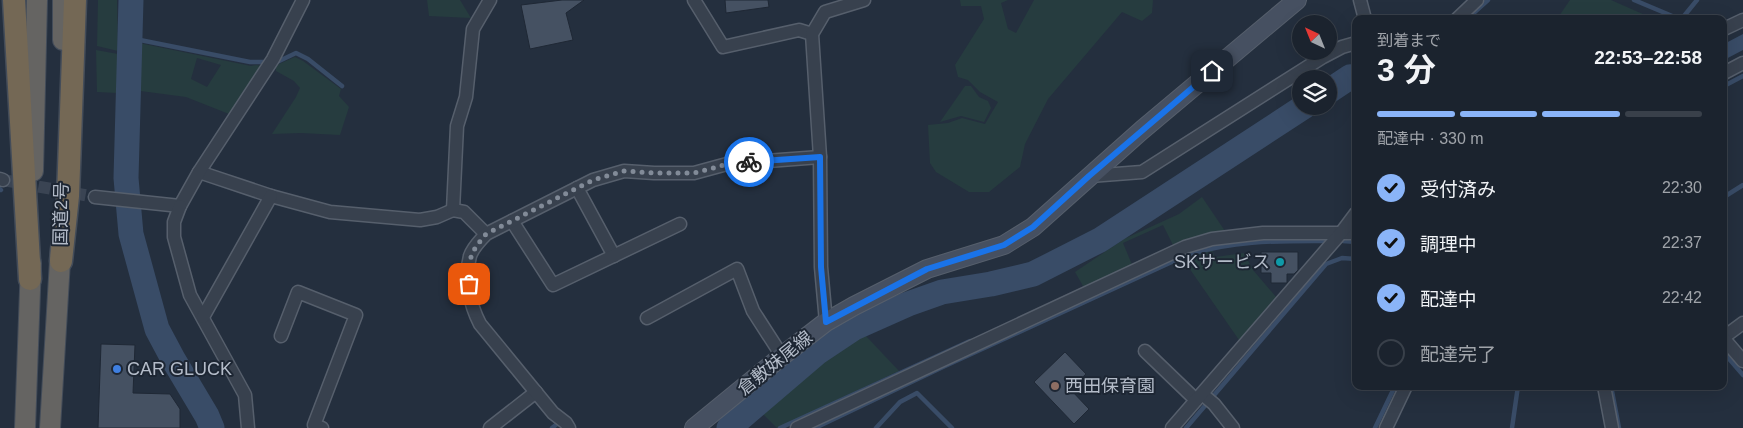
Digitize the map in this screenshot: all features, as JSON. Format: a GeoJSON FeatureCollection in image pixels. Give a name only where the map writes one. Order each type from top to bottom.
{"type":"FeatureCollection","features":[{"type":"Feature","properties":{"kind":"highway"},"geometry":{"type":"LineString","coordinates":[[14,0],[30,279]]}},
{"type":"Feature","properties":{"kind":"highway","name":"国道2号"},"geometry":{"type":"LineString","coordinates":[[25,428],[37,0]]}},
{"type":"Feature","properties":{"kind":"highway","name":"国道2号"},"geometry":{"type":"LineString","coordinates":[[50,428],[61,261],[63,0]]}},
{"type":"Feature","properties":{"kind":"highway"},"geometry":{"type":"LineString","coordinates":[[61,261],[68,196],[75,0]]}},
{"type":"Feature","properties":{"kind":"main road","name":"倉敷妹尾線"},"geometry":{"type":"LineString","coordinates":[[694,428],[826,322],[927,269],[1004,245],[1033,227],[1089,176],[1297,0]]}},
{"type":"Feature","properties":{"kind":"street"},"geometry":{"type":"LineString","coordinates":[[248,428],[245,395],[190,295],[174,237],[174,222],[180,206],[200,172],[271,63],[303,0]]}},
{"type":"Feature","properties":{"kind":"street"},"geometry":{"type":"LineString","coordinates":[[453,210],[457,126],[466,97],[473,29],[490,0]]}},
{"type":"Feature","properties":{"kind":"street"},"geometry":{"type":"LineString","coordinates":[[826,322],[821,267],[820,157],[812,34],[825,12],[864,0]]}},
{"type":"Feature","properties":{"kind":"street"},"geometry":{"type":"LineString","coordinates":[[1360,0],[1364,15]]}},
{"type":"Feature","properties":{"kind":"street"},"geometry":{"type":"LineString","coordinates":[[1461,15],[1477,0]]}},
{"type":"Feature","properties":{"kind":"street"},"geometry":{"type":"LineString","coordinates":[[698,3],[723,47],[799,30],[812,34]]}},
{"type":"Feature","properties":{"kind":"street"},"geometry":{"type":"LineString","coordinates":[[1727,28],[1743,20]]}},
{"type":"Feature","properties":{"kind":"street"},"geometry":{"type":"LineString","coordinates":[[1089,176],[1142,172],[1323,57],[1352,44]]}},
{"type":"Feature","properties":{"kind":"street"},"geometry":{"type":"LineString","coordinates":[[1727,71],[1743,63]]}},
{"type":"Feature","properties":{"kind":"street"},"geometry":{"type":"LineString","coordinates":[[569,428],[566,423],[553,413],[480,324],[474,312],[470,296],[468,272],[470,256],[474,247],[486,234],[593,180],[624,171],[694,173],[728,164],[820,157]]}},
{"type":"Feature","properties":{"kind":"street"},"geometry":{"type":"LineString","coordinates":[[200,172],[271,196],[330,212],[420,220],[437,217],[453,210],[464,212],[486,234]]}},
{"type":"Feature","properties":{"kind":"street"},"geometry":{"type":"LineString","coordinates":[[577,188],[614,256]]}},
{"type":"Feature","properties":{"kind":"street"},"geometry":{"type":"LineString","coordinates":[[203,317],[271,196]]}},
{"type":"Feature","properties":{"kind":"street"},"geometry":{"type":"LineString","coordinates":[[95,197],[180,206]]}},
{"type":"Feature","properties":{"kind":"street"},"geometry":{"type":"LineString","coordinates":[[512,221],[553,286],[680,224]]}},
{"type":"Feature","properties":{"kind":"street"},"geometry":{"type":"LineString","coordinates":[[1172,428],[1348,233]]}},
{"type":"Feature","properties":{"kind":"street"},"geometry":{"type":"LineString","coordinates":[[797,428],[1185,247],[1212,239],[1245,235],[1348,233]]}},
{"type":"Feature","properties":{"kind":"street"},"geometry":{"type":"LineString","coordinates":[[647,318],[737,269],[753,311],[782,356]]}},
{"type":"Feature","properties":{"kind":"street"},"geometry":{"type":"LineString","coordinates":[[281,336],[298,292],[356,315],[314,425],[322,428]]}},
{"type":"Feature","properties":{"kind":"street"},"geometry":{"type":"LineString","coordinates":[[1727,336],[1743,323]]}},
{"type":"Feature","properties":{"kind":"street"},"geometry":{"type":"LineString","coordinates":[[1727,342],[1743,361]]}},
{"type":"Feature","properties":{"kind":"street"},"geometry":{"type":"LineString","coordinates":[[1145,351],[1199,397],[1214,404],[1233,428]]}},
{"type":"Feature","properties":{"kind":"street"},"geometry":{"type":"LineString","coordinates":[[1386,428],[1404,390]]}},
{"type":"Feature","properties":{"kind":"street"},"geometry":{"type":"LineString","coordinates":[[1605,390],[1612,428]]}},
{"type":"Feature","properties":{"kind":"street"},"geometry":{"type":"LineString","coordinates":[[490,428],[536,392]]}},
{"type":"Feature","properties":{"kind":"green space"},"geometry":{"type":"Polygon","coordinates":[[[98,0],[117,0],[118,51],[97,46],[98,0]]]}},
{"type":"Feature","properties":{"kind":"green space"},"geometry":{"type":"Polygon","coordinates":[[[427,0],[460,0],[471,18],[429,16],[427,0]]]}},
{"type":"Feature","properties":{"kind":"green space"},"geometry":{"type":"Polygon","coordinates":[[[960,0],[1008,0],[1001,3],[1008,29],[1016,33],[1034,0],[1153,0],[1152,13],[1142,21],[1122,12],[1048,99],[1025,144],[1020,167],[989,192],[969,192],[936,172],[930,163],[928,125],[948,123],[962,118],[985,124],[998,102],[980,92],[968,80],[958,77],[955,65],[984,19],[981,6],[961,6],[960,0]]]}},
{"type":"Feature","properties":{"kind":"green space"},"geometry":{"type":"Polygon","coordinates":[[[1570,0],[1611,0],[1645,15],[1560,15],[1570,0]]]}},
{"type":"Feature","properties":{"kind":"green space"},"geometry":{"type":"Polygon","coordinates":[[[134,42],[251,66],[262,66],[229,114],[186,97],[133,90],[134,42]],[[197,58],[191,79],[207,87],[221,65],[197,58]]]}},
{"type":"Feature","properties":{"kind":"green space"},"geometry":{"type":"Polygon","coordinates":[[[96,50],[118,54],[117,93],[97,92],[96,50]]]}},
{"type":"Feature","properties":{"kind":"green space"},"geometry":{"type":"Polygon","coordinates":[[[295,57],[341,89],[339,96],[349,107],[340,135],[272,134],[300,88],[294,81],[276,71],[276,67],[295,57]]]}},
{"type":"Feature","properties":{"kind":"green space"},"geometry":{"type":"Polygon","coordinates":[[[965,86],[971,86],[979,97],[988,101],[991,108],[984,122],[961,116],[940,122],[965,86]]]}},
{"type":"Feature","properties":{"kind":"green space"},"geometry":{"type":"Polygon","coordinates":[[[1202,197],[1227,234],[1174,247],[1163,225],[1123,243],[1133,267],[1087,287],[1083,286],[1075,272],[1124,239],[1179,214],[1202,197]]]}},
{"type":"Feature","properties":{"kind":"green space"},"geometry":{"type":"Polygon","coordinates":[[[1212,250],[1215,257],[1244,253],[1253,270],[1277,298],[1239,340],[1187,265],[1193,256],[1212,250]]]}},
{"type":"Feature","properties":{"kind":"green space"},"geometry":{"type":"Polygon","coordinates":[[[865,335],[899,371],[777,428],[763,414],[827,360],[865,335]]]}},
{"type":"Feature","properties":{"kind":"water"},"geometry":{"type":"Polygon","coordinates":[[[1743,34],[1743,50],[1727,58],[1727,42],[1743,34]]]}},
{"type":"Feature","properties":{"kind":"building"},"geometry":{"type":"Polygon","coordinates":[[[562,0],[584,0],[566,13],[573,40],[530,49],[521,5],[562,0]]]}},
{"type":"Feature","properties":{"kind":"building"},"geometry":{"type":"Polygon","coordinates":[[[725,0],[768,0],[769,7],[726,13],[725,0]]]}},
{"type":"Feature","properties":{"kind":"building","name":"SKサービス"},"geometry":{"type":"Polygon","coordinates":[[[1261,252],[1298,252],[1298,270],[1294,274],[1287,274],[1287,283],[1271,283],[1271,273],[1261,273],[1261,252]]]}},
{"type":"Feature","properties":{"kind":"building","name":"CAR GLUCK"},"geometry":{"type":"Polygon","coordinates":[[[101,344],[135,345],[133,393],[170,394],[180,409],[180,428],[98,428],[101,344]]]}},
{"type":"Feature","properties":{"kind":"building","name":"西田保育園"},"geometry":{"type":"Polygon","coordinates":[[[1065,352],[1086,374],[1070,389],[1089,409],[1074,424],[1034,382],[1065,352]]]}},
{"type":"Feature","properties":{"kind":"waterway"},"geometry":{"type":"LineString","coordinates":[[131,0],[126,178],[131,234],[157,329],[212,428]]}},
{"type":"Feature","properties":{"kind":"waterway"},"geometry":{"type":"LineString","coordinates":[[1471,15],[1488,0]]}},
{"type":"Feature","properties":{"kind":"waterway"},"geometry":{"type":"LineString","coordinates":[[1634,0],[1670,15]]}},
{"type":"Feature","properties":{"kind":"waterway"},"geometry":{"type":"LineString","coordinates":[[1685,15],[1697,0]]}},
{"type":"Feature","properties":{"kind":"waterway"},"geometry":{"type":"LineString","coordinates":[[130,38],[250,62],[277,62],[296,53],[308,59],[342,86]]}},
{"type":"Feature","properties":{"kind":"waterway"},"geometry":{"type":"LineString","coordinates":[[1727,84],[1743,76]]}},
{"type":"Feature","properties":{"kind":"waterway"},"geometry":{"type":"LineString","coordinates":[[1337,86],[1350,77],[1352,78]]}},
{"type":"Feature","properties":{"kind":"waterway"},"geometry":{"type":"LineString","coordinates":[[729,428],[818,352],[854,328],[908,304],[942,292],[991,284],[1033,274],[1100,240],[1292,114]]}},
{"type":"Feature","properties":{"kind":"waterway"},"geometry":{"type":"LineString","coordinates":[[1727,195],[1743,185]]}},
{"type":"Feature","properties":{"kind":"waterway"},"geometry":{"type":"LineString","coordinates":[[815,428],[1187,255],[1222,246],[1239,244],[1273,241],[1326,241]]}},
{"type":"Feature","properties":{"kind":"waterway"},"geometry":{"type":"LineString","coordinates":[[1343,241],[1352,242]]}},
{"type":"Feature","properties":{"kind":"waterway"},"geometry":{"type":"LineString","coordinates":[[1186,428],[1326,264],[1342,258],[1352,259]]}},
{"type":"Feature","properties":{"kind":"waterway"},"geometry":{"type":"LineString","coordinates":[[780,428],[970,341]]}},
{"type":"Feature","properties":{"kind":"waterway"},"geometry":{"type":"LineString","coordinates":[[1727,356],[1743,375]]}},
{"type":"Feature","properties":{"kind":"waterway"},"geometry":{"type":"LineString","coordinates":[[1375,428],[1393,390]]}},
{"type":"Feature","properties":{"kind":"waterway"},"geometry":{"type":"LineString","coordinates":[[1512,428],[1517,390]]}},
{"type":"Feature","properties":{"kind":"waterway"},"geometry":{"type":"LineString","coordinates":[[1612,390],[1619,428]]}},
{"type":"Feature","properties":{"kind":"waterway"},"geometry":{"type":"LineString","coordinates":[[876,428],[900,402],[917,393],[952,428]]}},
{"type":"Feature","properties":{"kind":"waterway"},"geometry":{"type":"LineString","coordinates":[[552,428],[557,424]]}},
{"type":"Feature","properties":{"kind":"tunnel"},"geometry":{"type":"LineString","coordinates":[[3,180],[95,197]]}},
{"type":"Feature","properties":{"kind":"way so far"},"geometry":{"type":"LineString","coordinates":[[469,284],[470,256],[474,247],[486,234],[593,180],[624,171],[694,173],[728,164],[749,162]]}},
{"type":"Feature","properties":{"kind":"place","name":"SKサービス"},"geometry":{"type":"Point","coordinates":[1280,262]}},
{"type":"Feature","properties":{"kind":"place","name":"CAR GLUCK"},"geometry":{"type":"Point","coordinates":[117,369]}},
{"type":"Feature","properties":{"kind":"place","name":"西田保育園"},"geometry":{"type":"Point","coordinates":[1055,386]}},
{"type":"Feature","properties":{"kind":"route"},"geometry":{"type":"LineString","coordinates":[[749,162],[820,157],[821,267],[826,322],[927,269],[1004,245],[1033,227],[1089,176],[1212,71]]}}]}
